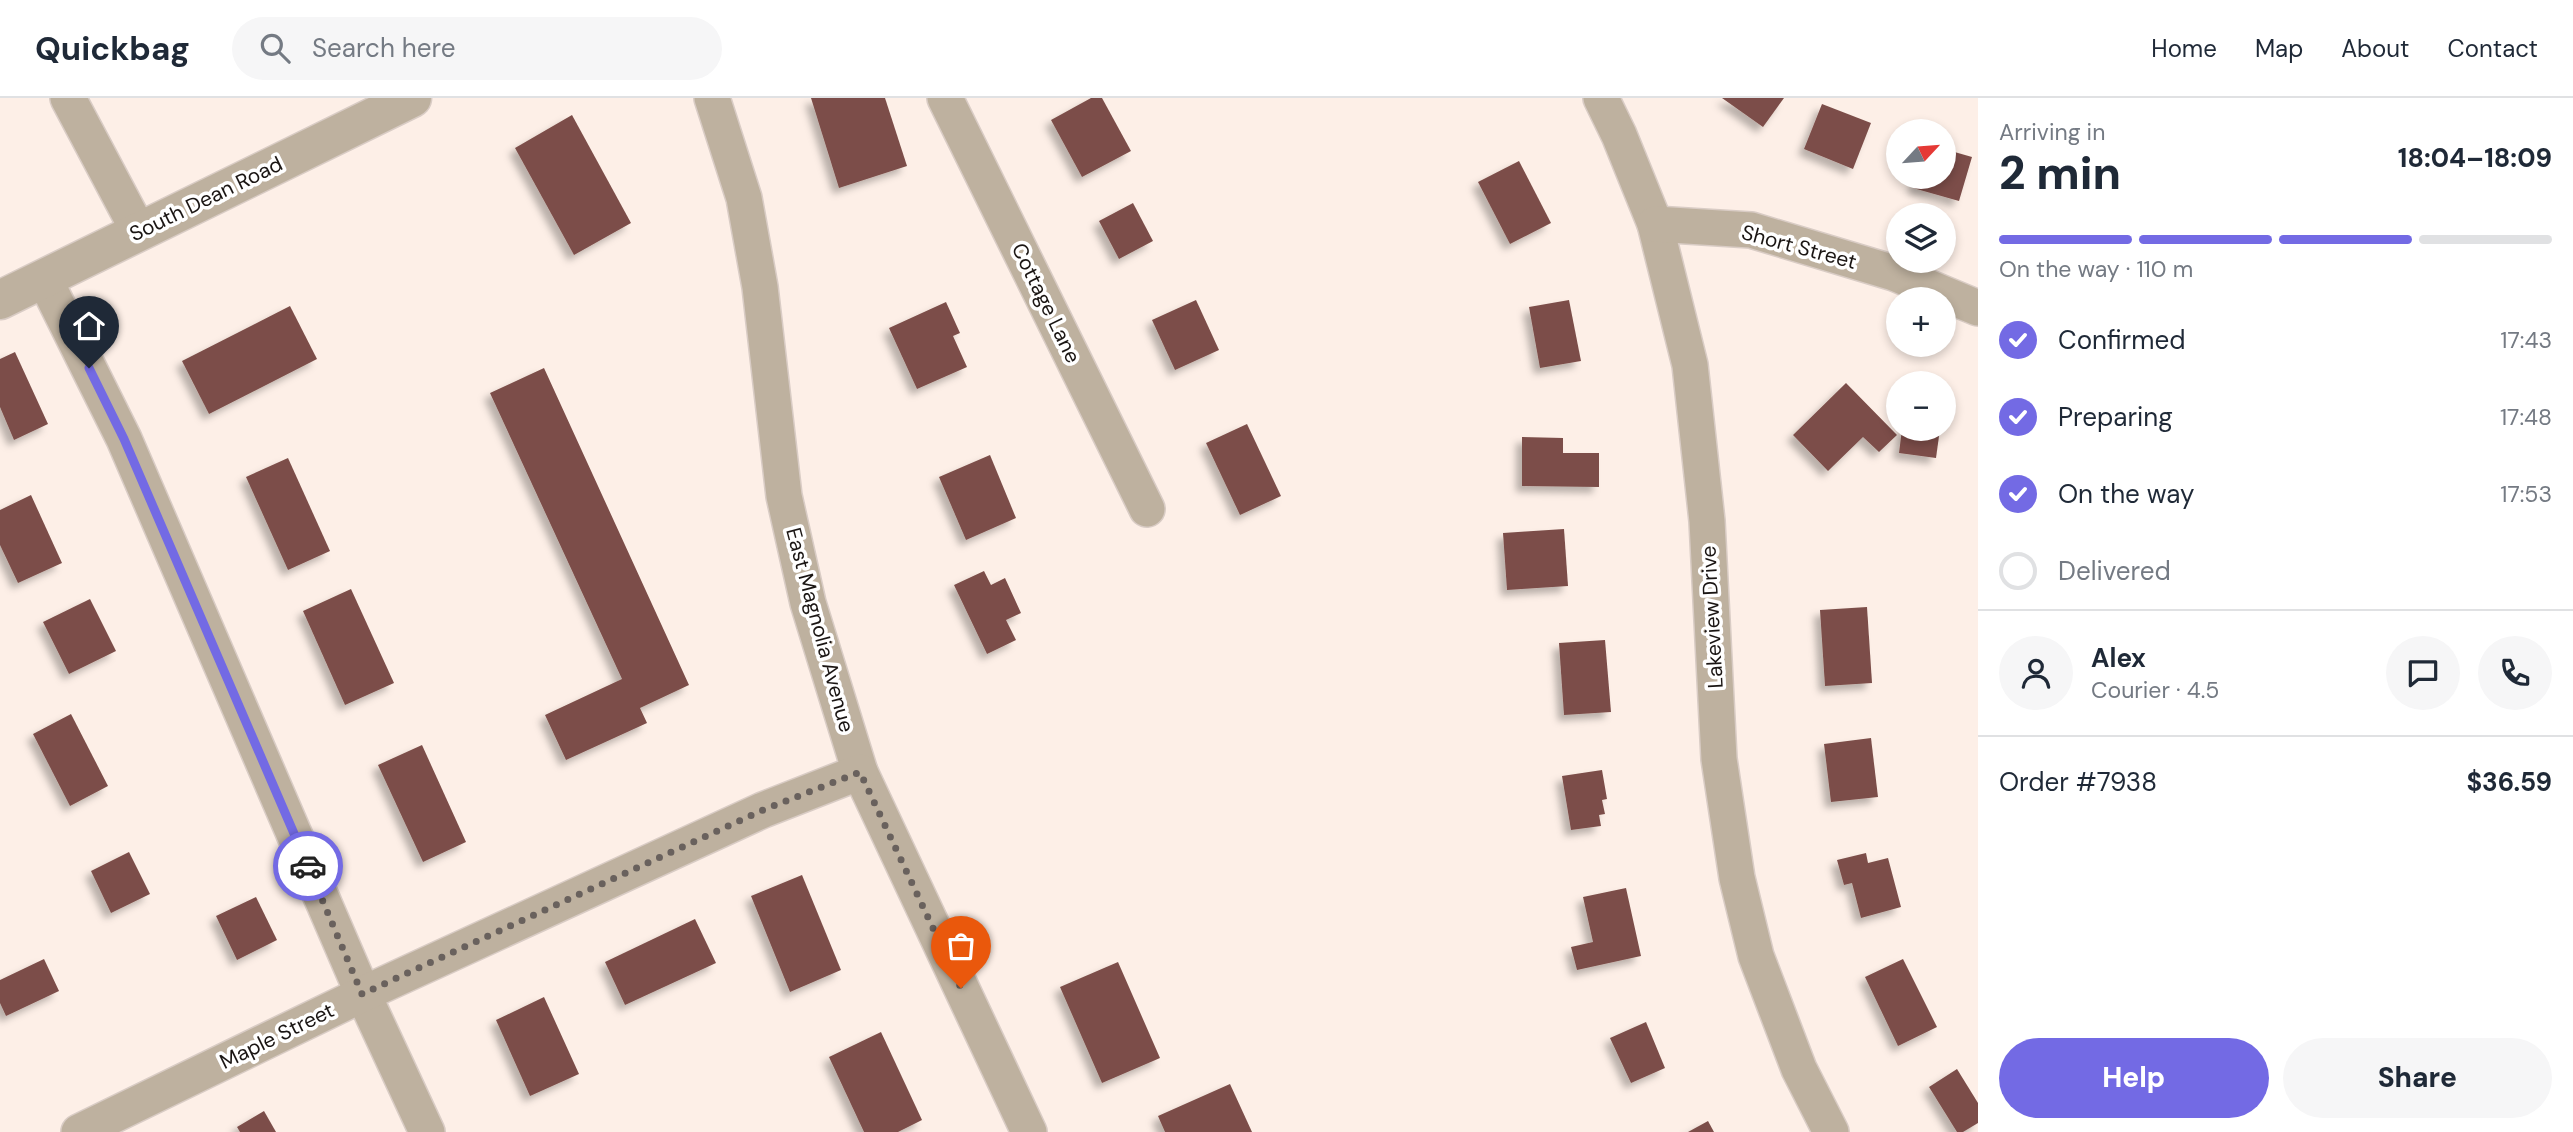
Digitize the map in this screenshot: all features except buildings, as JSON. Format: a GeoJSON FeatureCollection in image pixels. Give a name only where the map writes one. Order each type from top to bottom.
{"type":"FeatureCollection","features":[{"type":"Feature","properties":{"kind":"street"},"geometry":{"type":"LineString","coordinates":[[68,98],[139,232]]}},
{"type":"Feature","properties":{"kind":"street","name":"South Dean Road"},"geometry":{"type":"LineString","coordinates":[[0,300],[412,98]]}},
{"type":"Feature","properties":{"kind":"street","name":"East Magnolia Avenue"},"geometry":{"type":"LineString","coordinates":[[712,98],[744,198],[760,287],[784,496],[808,603],[860,772],[1029,1132]]}},
{"type":"Feature","properties":{"kind":"street","name":"Cottage Lane"},"geometry":{"type":"LineString","coordinates":[[945,98],[1147,509]]}},
{"type":"Feature","properties":{"kind":"street","name":"Lakeview Drive"},"geometry":{"type":"LineString","coordinates":[[1601,98],[1655,224],[1690,365],[1707,521],[1719,759],[1737,878],[1756,956],[1798,1069],[1831,1132]]}},
{"type":"Feature","properties":{"kind":"street","name":"Short Street"},"geometry":{"type":"LineString","coordinates":[[1655,224],[1751,230],[1894,273],[1978,308]]}},
{"type":"Feature","properties":{"kind":"street"},"geometry":{"type":"LineString","coordinates":[[44,278],[124,439],[362,994],[427,1132]]}},
{"type":"Feature","properties":{"kind":"street","name":"Maple Street"},"geometry":{"type":"LineString","coordinates":[[79,1132],[362,994],[763,810],[860,772]]}},
{"type":"Feature","properties":{"kind":"way so far"},"geometry":{"type":"LineString","coordinates":[[308,866],[362,994],[763,810],[860,772],[961,988]]}},
{"type":"Feature","properties":{"kind":"route"},"geometry":{"type":"LineString","coordinates":[[89,368],[124,439],[209,632],[308,866]]}}]}
